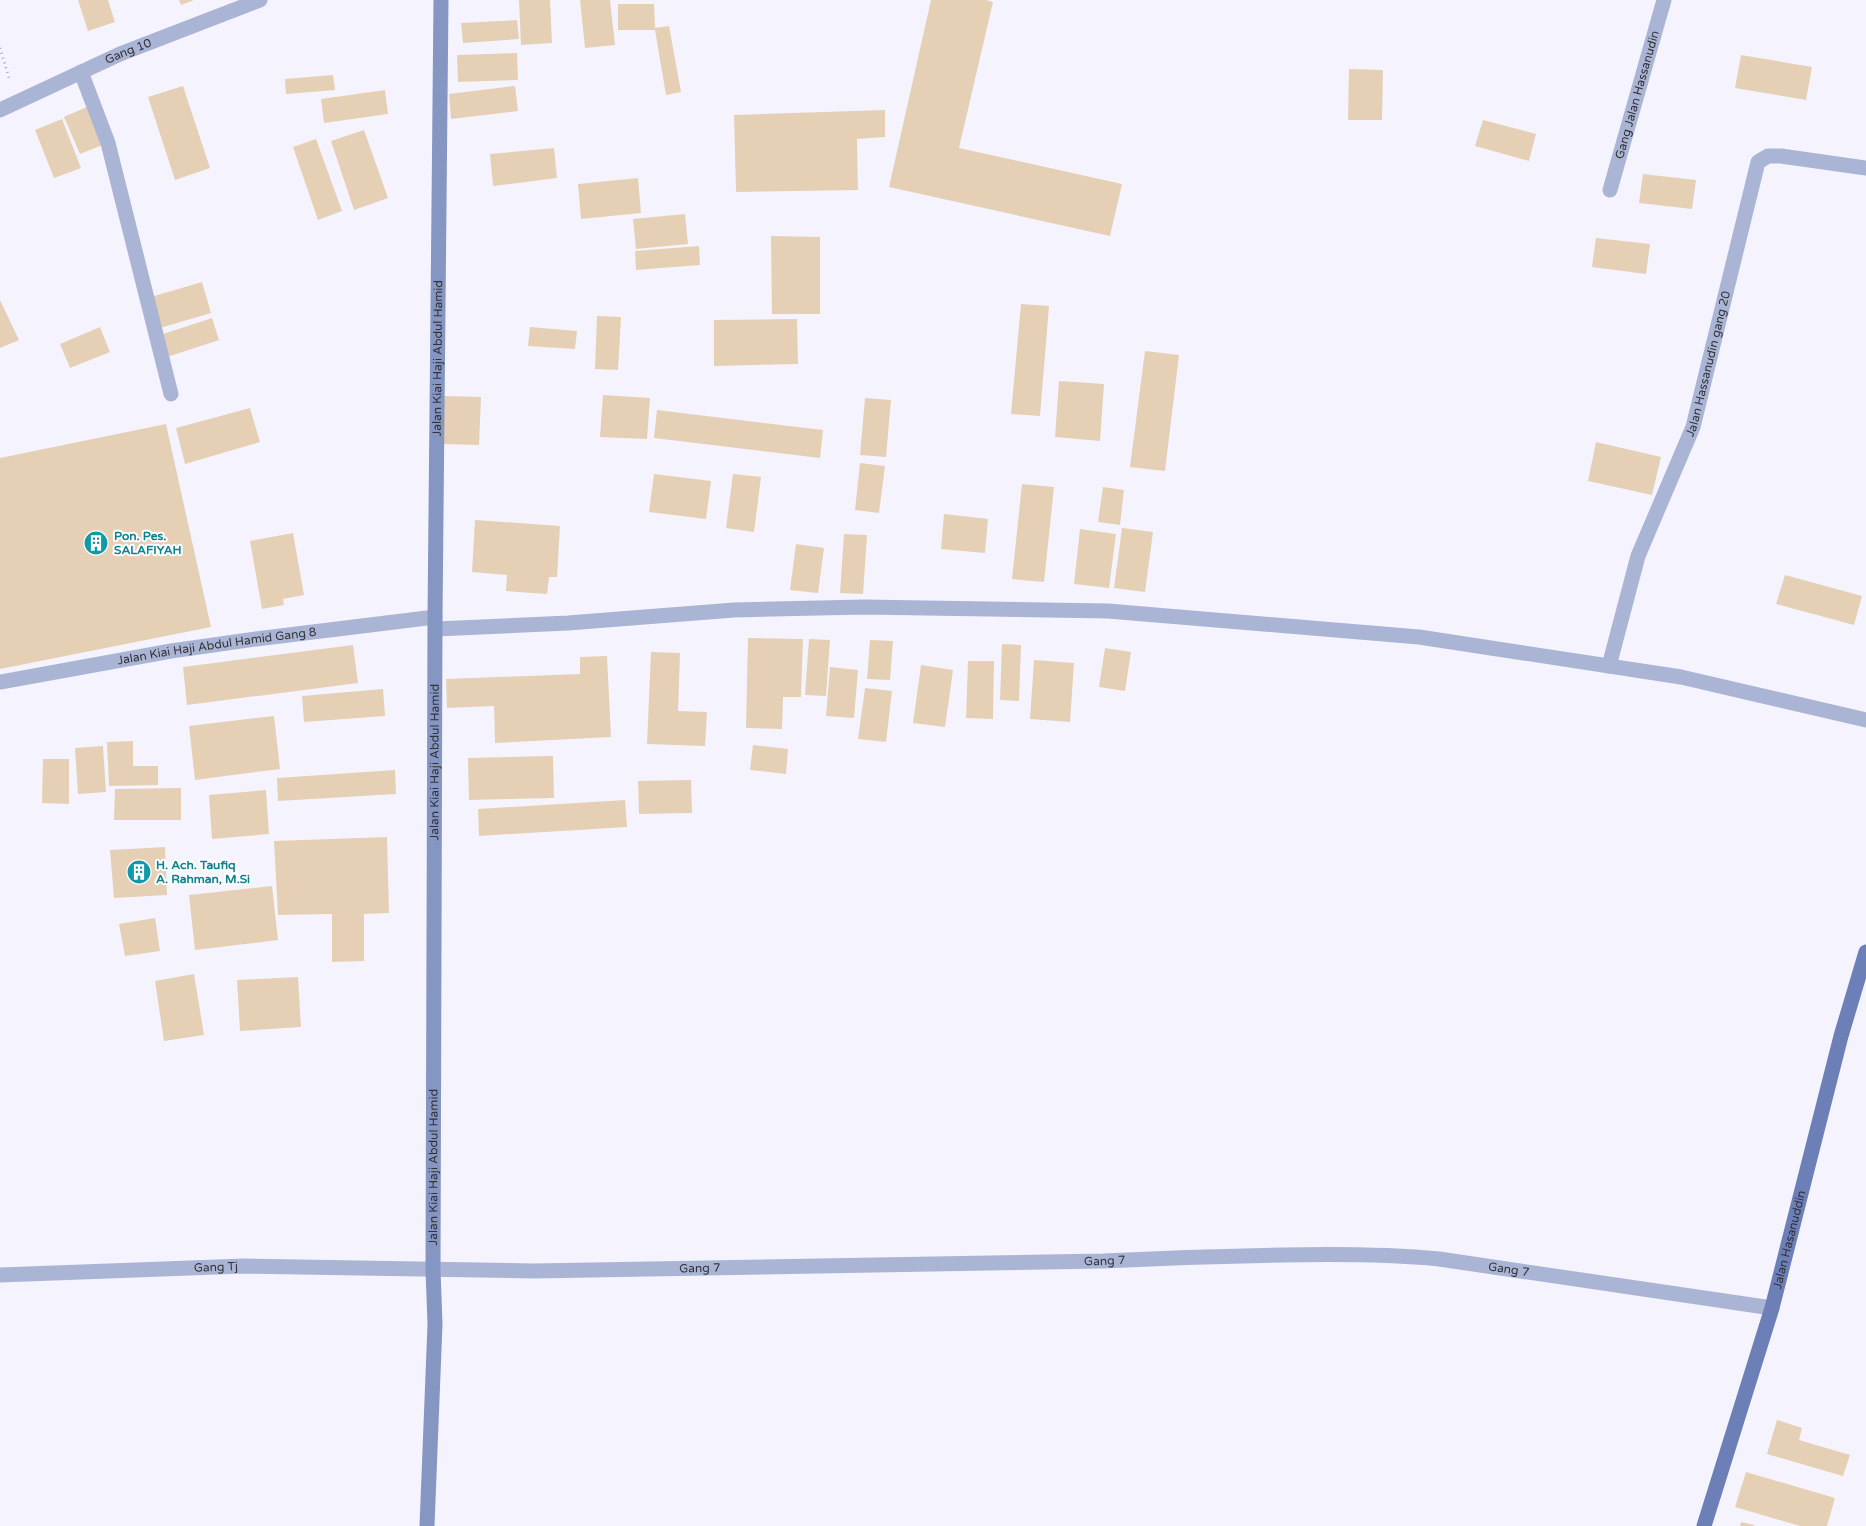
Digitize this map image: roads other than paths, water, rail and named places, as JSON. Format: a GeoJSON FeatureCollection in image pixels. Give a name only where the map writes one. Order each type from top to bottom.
{"type":"FeatureCollection","features":[{"type":"Feature","properties":{"kind":"main road","name":"Jalan Hasanuddin"},"geometry":{"type":"LineString","coordinates":[[1704,1526],[1772,1308],[1839,1045],[1866,952]]}},
{"type":"Feature","properties":{"kind":"street","name":"Gang 10"},"geometry":{"type":"LineString","coordinates":[[0,110],[120,54],[260,0]]}},
{"type":"Feature","properties":{"kind":"street","name":"Jalan Kiai Haji Abdul Hamid"},"geometry":{"type":"LineString","coordinates":[[427,1526],[435,1324],[433,1270],[441,0]]}},
{"type":"Feature","properties":{"kind":"street","name":"Gang Jalan Hassanudin"},"geometry":{"type":"LineString","coordinates":[[1610,190],[1664,0]]}},
{"type":"Feature","properties":{"kind":"street"},"geometry":{"type":"LineString","coordinates":[[81,72],[108,143],[172,394]]}},
{"type":"Feature","properties":{"kind":"street","name":"Jalan Hassanudin gang 20"},"geometry":{"type":"LineString","coordinates":[[1609,666],[1638,556],[1693,427],[1758,162],[1768,156],[1781,156],[1866,168]]}},
{"type":"Feature","properties":{"kind":"street","name":"Jalan Kiai Haji Abdul Hamid Gang 8"},"geometry":{"type":"LineString","coordinates":[[0,682],[171,651],[228,643],[436,623],[568,623],[734,610],[864,607],[1108,611],[1419,637],[1681,677],[1866,720]]}},
{"type":"Feature","properties":{"kind":"street","name":"Gang 7"},"geometry":{"type":"LineString","coordinates":[[433,1270],[825,1267],[1103,1262],[1194,1256],[1355,1254],[1439,1259],[1772,1308]]}},
{"type":"Feature","properties":{"kind":"street","name":"Gang Tj"},"geometry":{"type":"LineString","coordinates":[[0,1275],[244,1266],[433,1270]]}},
{"type":"Feature","properties":{"kind":"place","name":"Pon. Pes. SALAFIYAH"},"geometry":{"type":"Point","coordinates":[96,543]}},
{"type":"Feature","properties":{"kind":"place","name":"H. Ach. Taufiq A. Rahman, M.Si"},"geometry":{"type":"Point","coordinates":[139,872]}}]}
